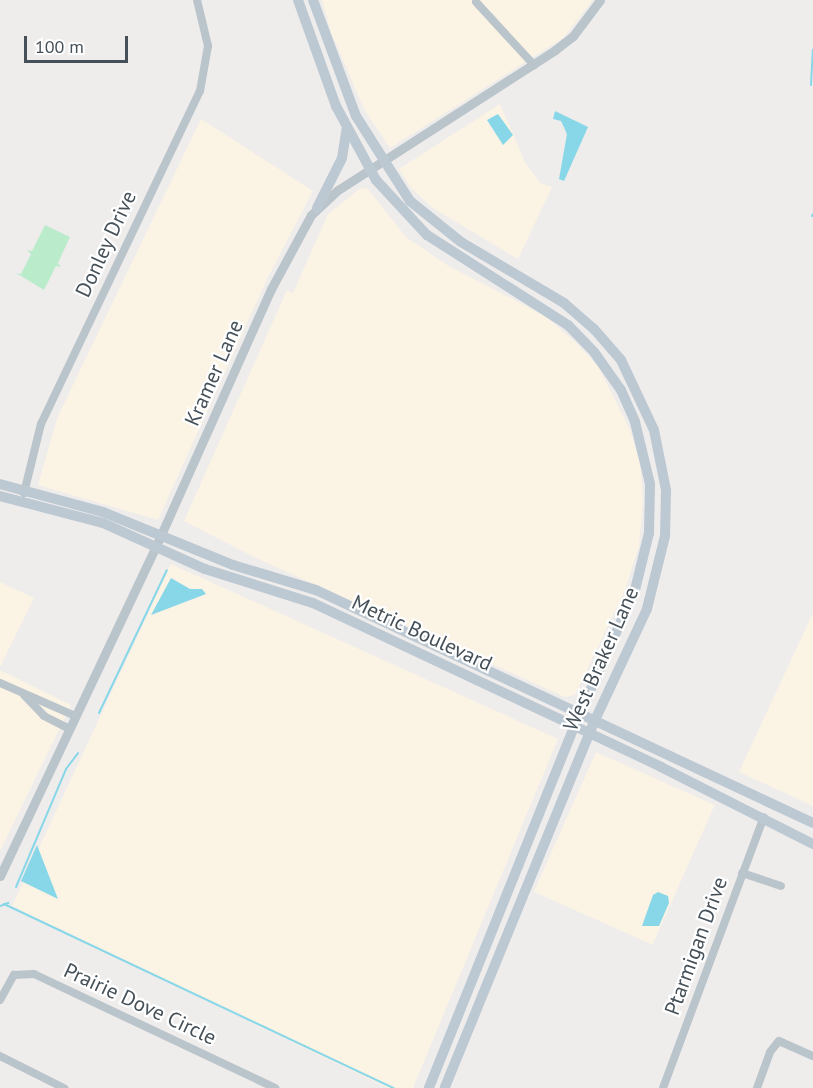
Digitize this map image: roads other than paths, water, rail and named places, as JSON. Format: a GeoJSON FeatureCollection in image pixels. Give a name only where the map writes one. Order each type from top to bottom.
{"type":"FeatureCollection","features":[{"type":"Feature","properties":{"kind":"main road","name":"West Braker Lane"},"geometry":{"type":"LineString","coordinates":[[298,0],[309,37],[347,128],[369,169],[397,206],[427,235],[568,325],[594,352],[621,390],[640,437],[651,505],[643,567],[574,727],[429,1088]]}},
{"type":"Feature","properties":{"kind":"main road","name":"West Braker Lane"},"geometry":{"type":"LineString","coordinates":[[313,0],[356,116],[382,161],[410,201],[428,218],[564,303],[594,329],[621,360],[654,430],[666,497],[661,558],[647,609],[594,722],[445,1088]]}},
{"type":"Feature","properties":{"kind":"main road"},"geometry":{"type":"LineString","coordinates":[[316,208],[342,158],[347,128]]}},
{"type":"Feature","properties":{"kind":"main road"},"geometry":{"type":"LineString","coordinates":[[512,288],[518,274]]}},
{"type":"Feature","properties":{"kind":"main road"},"geometry":{"type":"LineString","coordinates":[[634,420],[648,414]]}},
{"type":"Feature","properties":{"kind":"main road"},"geometry":{"type":"LineString","coordinates":[[640,437],[654,430]]}},
{"type":"Feature","properties":{"kind":"main road","name":"Metric Boulevard"},"geometry":{"type":"LineString","coordinates":[[0,484],[103,512],[233,565],[303,585],[813,823]]}},
{"type":"Feature","properties":{"kind":"main road","name":"Metric Boulevard"},"geometry":{"type":"LineString","coordinates":[[0,496],[103,523],[206,569],[313,603],[764,817],[813,844]]}},
{"type":"Feature","properties":{"kind":"main road"},"geometry":{"type":"LineString","coordinates":[[373,632],[379,621]]}},
{"type":"Feature","properties":{"kind":"main road"},"geometry":{"type":"LineString","coordinates":[[518,865],[531,873]]}},
{"type":"Feature","properties":{"kind":"main road"},"geometry":{"type":"LineString","coordinates":[[459,1010],[472,1017]]}},
{"type":"Feature","properties":{"kind":"street","name":"Donley Drive"},"geometry":{"type":"LineString","coordinates":[[21,503],[41,424],[200,90],[208,46],[197,0]]}},
{"type":"Feature","properties":{"kind":"street","name":"Kramer Lane"},"geometry":{"type":"LineString","coordinates":[[0,876],[156,546],[271,289],[316,208],[369,169],[534,65],[573,36],[600,0]]}},
{"type":"Feature","properties":{"kind":"street"},"geometry":{"type":"LineString","coordinates":[[476,2],[534,65]]}},
{"type":"Feature","properties":{"kind":"street"},"geometry":{"type":"LineString","coordinates":[[0,683],[75,716]]}},
{"type":"Feature","properties":{"kind":"street"},"geometry":{"type":"LineString","coordinates":[[23,694],[44,716],[70,729]]}},
{"type":"Feature","properties":{"kind":"street","name":"Ptarmigan Drive"},"geometry":{"type":"LineString","coordinates":[[663,1088],[764,817]]}},
{"type":"Feature","properties":{"kind":"street"},"geometry":{"type":"LineString","coordinates":[[742,873],[781,886]]}},
{"type":"Feature","properties":{"kind":"street","name":"Prairie Dove Circle"},"geometry":{"type":"LineString","coordinates":[[0,1000],[14,975],[34,974],[275,1088]]}},
{"type":"Feature","properties":{"kind":"street"},"geometry":{"type":"LineString","coordinates":[[757,1088],[770,1052],[779,1041],[813,1056]]}},
{"type":"Feature","properties":{"kind":"street"},"geometry":{"type":"LineString","coordinates":[[0,1056],[64,1088]]}},
{"type":"Feature","properties":{"kind":"water"},"geometry":{"type":"Polygon","coordinates":[[[555,111],[588,127],[564,181],[559,179],[567,134],[561,121],[553,119],[555,111]]]}},
{"type":"Feature","properties":{"kind":"water"},"geometry":{"type":"Polygon","coordinates":[[[498,114],[513,135],[503,145],[487,120],[498,114]]]}},
{"type":"Feature","properties":{"kind":"water"},"geometry":{"type":"Polygon","coordinates":[[[171,578],[190,589],[202,589],[206,594],[151,615],[171,578]]]}},
{"type":"Feature","properties":{"kind":"water"},"geometry":{"type":"Polygon","coordinates":[[[37,845],[58,899],[21,881],[37,845]]]}},
{"type":"Feature","properties":{"kind":"water"},"geometry":{"type":"Polygon","coordinates":[[[658,892],[668,896],[669,903],[659,926],[642,926],[653,895],[658,892]]]}},
{"type":"Feature","properties":{"kind":"waterway"},"geometry":{"type":"LineString","coordinates":[[811,85],[813,50]]}},
{"type":"Feature","properties":{"kind":"waterway"},"geometry":{"type":"LineString","coordinates":[[99,713],[167,570]]}},
{"type":"Feature","properties":{"kind":"waterway"},"geometry":{"type":"LineString","coordinates":[[16,887],[66,769],[78,753]]}},
{"type":"Feature","properties":{"kind":"waterway"},"geometry":{"type":"LineString","coordinates":[[0,906],[8,903]]}},
{"type":"Feature","properties":{"kind":"waterway"},"geometry":{"type":"LineString","coordinates":[[4,904],[394,1088]]}}]}
